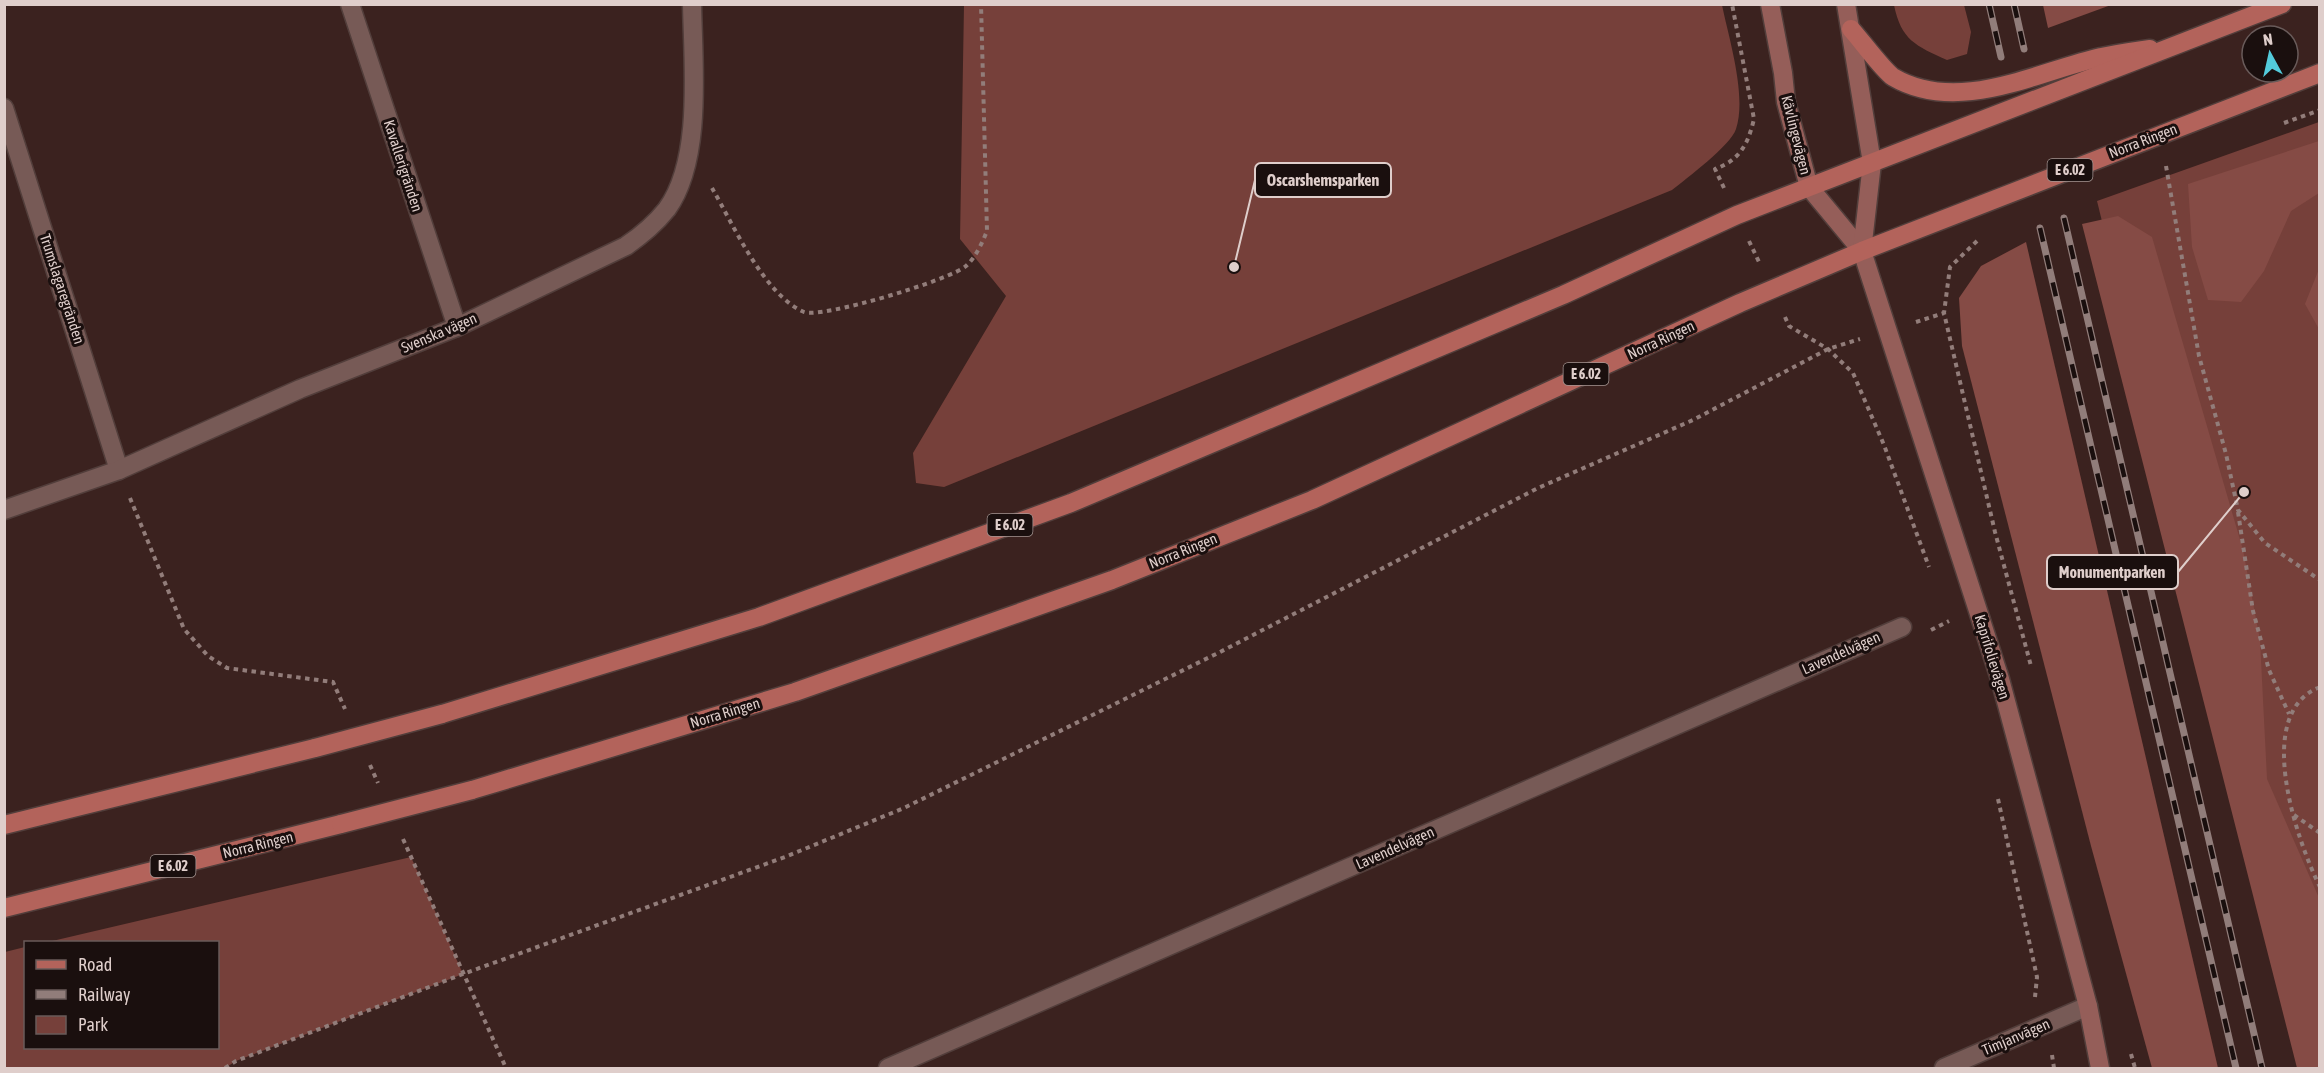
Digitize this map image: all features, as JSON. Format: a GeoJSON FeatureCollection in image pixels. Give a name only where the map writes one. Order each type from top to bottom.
{"type":"FeatureCollection","features":[{"type":"Feature","properties":{"kind":"main road","name":"Kävlingevägen"},"geometry":{"type":"LineString","coordinates":[[1770,4],[1786,102],[1809,187],[1862,251]]}},
{"type":"Feature","properties":{"kind":"main road"},"geometry":{"type":"LineString","coordinates":[[1846,4],[1872,163],[1862,251]]}},
{"type":"Feature","properties":{"kind":"main road","name":"E 6.02"},"geometry":{"type":"LineString","coordinates":[[4,825],[442,714],[759,618],[1071,503],[1563,295],[1737,215],[2194,41],[2282,4]]}},
{"type":"Feature","properties":{"kind":"main road"},"geometry":{"type":"LineString","coordinates":[[1851,29],[1891,75],[1909,84],[1947,93],[1985,89],[2101,57],[2194,41]]}},
{"type":"Feature","properties":{"kind":"main road","name":"Norra Ringen"},"geometry":{"type":"LineString","coordinates":[[4,908],[472,790],[795,692],[1112,580],[1312,500],[1772,289],[1862,251],[2319,73]]}},
{"type":"Feature","properties":{"kind":"main road","name":"Kaprifolievägen"},"geometry":{"type":"LineString","coordinates":[[1862,251],[2000,679],[2088,1006],[2100,1068]]}},
{"type":"Feature","properties":{"kind":"street","name":"Kavallerigränden"},"geometry":{"type":"LineString","coordinates":[[350,4],[457,327]]}},
{"type":"Feature","properties":{"kind":"street","name":"Svenska vägen"},"geometry":{"type":"LineString","coordinates":[[4,510],[119,470],[300,389],[457,327],[626,246],[648,231],[668,207],[683,172],[688,148],[693,97],[692,4]]}},
{"type":"Feature","properties":{"kind":"street","name":"Trumslagaregränden"},"geometry":{"type":"LineString","coordinates":[[4,108],[119,470]]}},
{"type":"Feature","properties":{"kind":"street","name":"Lavendelvägen"},"geometry":{"type":"LineString","coordinates":[[888,1068],[1902,627]]}},
{"type":"Feature","properties":{"kind":"street","name":"Timjanvägen"},"geometry":{"type":"LineString","coordinates":[[1944,1068],[2088,1006]]}},
{"type":"Feature","properties":{"kind":"path"},"geometry":{"type":"LineString","coordinates":[[688,148],[761,272],[785,299],[806,313],[831,311],[942,279],[966,266],[980,249],[987,231],[989,201],[981,4]]}},
{"type":"Feature","properties":{"kind":"path"},"geometry":{"type":"LineString","coordinates":[[1732,4],[1754,119],[1750,138],[1742,152],[1729,164],[1714,169],[1790,326],[1828,349],[1853,373],[1884,445],[1933,577]]}},
{"type":"Feature","properties":{"kind":"path"},"geometry":{"type":"LineString","coordinates":[[2154,169],[2166,165],[2199,356],[2226,454],[2238,510],[2253,611],[2269,670],[2289,714]]}},
{"type":"Feature","properties":{"kind":"path"},"geometry":{"type":"LineString","coordinates":[[1986,237],[1976,242],[1950,267],[1944,313],[1995,532],[2034,677]]}},
{"type":"Feature","properties":{"kind":"path"},"geometry":{"type":"LineString","coordinates":[[225,1068],[246,1057],[463,974],[785,857],[904,808],[1220,652],[1538,488],[1693,420],[1828,349]]}},
{"type":"Feature","properties":{"kind":"path"},"geometry":{"type":"LineString","coordinates":[[119,470],[184,629],[208,656],[227,668],[333,682],[348,715]]}},
{"type":"Feature","properties":{"kind":"path"},"geometry":{"type":"LineString","coordinates":[[2238,510],[2265,543],[2319,580]]}},
{"type":"Feature","properties":{"kind":"path"},"geometry":{"type":"LineString","coordinates":[[1945,610],[1952,632]]}},
{"type":"Feature","properties":{"kind":"path"},"geometry":{"type":"LineString","coordinates":[[2319,687],[2311,690],[2289,714],[2284,744],[2286,779],[2294,815],[2306,859],[2319,887]]}},
{"type":"Feature","properties":{"kind":"path"},"geometry":{"type":"LineString","coordinates":[[367,759],[382,791]]}},
{"type":"Feature","properties":{"kind":"path"},"geometry":{"type":"LineString","coordinates":[[1995,788],[2037,977],[2035,996],[2047,1024],[2054,1068]]}},
{"type":"Feature","properties":{"kind":"path"},"geometry":{"type":"LineString","coordinates":[[2294,815],[2319,833]]}},
{"type":"Feature","properties":{"kind":"path"},"geometry":{"type":"LineString","coordinates":[[401,835],[506,1068]]}},
{"type":"Feature","properties":{"kind":"path"},"geometry":{"type":"LineString","coordinates":[[2129,1045],[2134,1068]]}},
{"type":"Feature","properties":{"kind":"green space"},"geometry":{"type":"Polygon","coordinates":[[[964,5],[1722,5],[1736,67],[1739,116],[1736,129],[1726,144],[1672,190],[944,487],[916,483],[913,453],[1006,296],[960,239],[964,5]]]}},
{"type":"Feature","properties":{"kind":"green space"},"geometry":{"type":"Polygon","coordinates":[[[1894,5],[1964,5],[1971,32],[1967,54],[1947,60],[1918,46],[1901,26],[1894,5]]]}},
{"type":"Feature","properties":{"kind":"green space"},"geometry":{"type":"Polygon","coordinates":[[[2319,122],[2319,1061],[2241,784],[2097,201],[2319,122]]]}},
{"type":"Feature","properties":{"kind":"green space"},"geometry":{"type":"Polygon","coordinates":[[[411,857],[463,974],[236,1061],[225,1068],[5,1068],[5,952],[24,947],[24,1049],[219,1049],[219,941],[52,941],[411,857]]]}},
{"type":"Feature","properties":{"kind":"shaded area"},"geometry":{"type":"Polygon","coordinates":[[[2043,4],[2111,5],[2048,28],[2043,4]]]}},
{"type":"Feature","properties":{"kind":"shaded area"},"geometry":{"type":"Polygon","coordinates":[[[2319,141],[2319,193],[2291,211],[2264,271],[2241,302],[2208,300],[2192,247],[2188,184],[2319,141]]]}},
{"type":"Feature","properties":{"kind":"shaded area"},"geometry":{"type":"Polygon","coordinates":[[[2118,216],[2152,237],[2243,550],[2260,640],[2267,779],[2319,898],[2319,1068],[2297,1068],[2082,224],[2118,216]]]}},
{"type":"Feature","properties":{"kind":"shaded area"},"geometry":{"type":"Polygon","coordinates":[[[2026,242],[2218,1068],[2152,1068],[2091,846],[1962,346],[1959,298],[1981,266],[2026,242]]]}},
{"type":"Feature","properties":{"kind":"shaded area"},"geometry":{"type":"Polygon","coordinates":[[[2319,269],[2319,329],[2305,304],[2319,269]]]}},
{"type":"Feature","properties":{"kind":"railway"},"geometry":{"type":"LineString","coordinates":[[1989,4],[2001,57]]}},
{"type":"Feature","properties":{"kind":"railway"},"geometry":{"type":"LineString","coordinates":[[2014,4],[2024,49]]}},
{"type":"Feature","properties":{"kind":"railway"},"geometry":{"type":"LineString","coordinates":[[2064,218],[2262,1068]]}},
{"type":"Feature","properties":{"kind":"railway"},"geometry":{"type":"LineString","coordinates":[[2040,228],[2236,1068]]}},
{"type":"Feature","properties":{"kind":"place","name":"Oscarshemsparken"},"geometry":{"type":"Point","coordinates":[1234,267]}},
{"type":"Feature","properties":{"kind":"place","name":"Monumentparken"},"geometry":{"type":"Point","coordinates":[2244,492]}}]}
